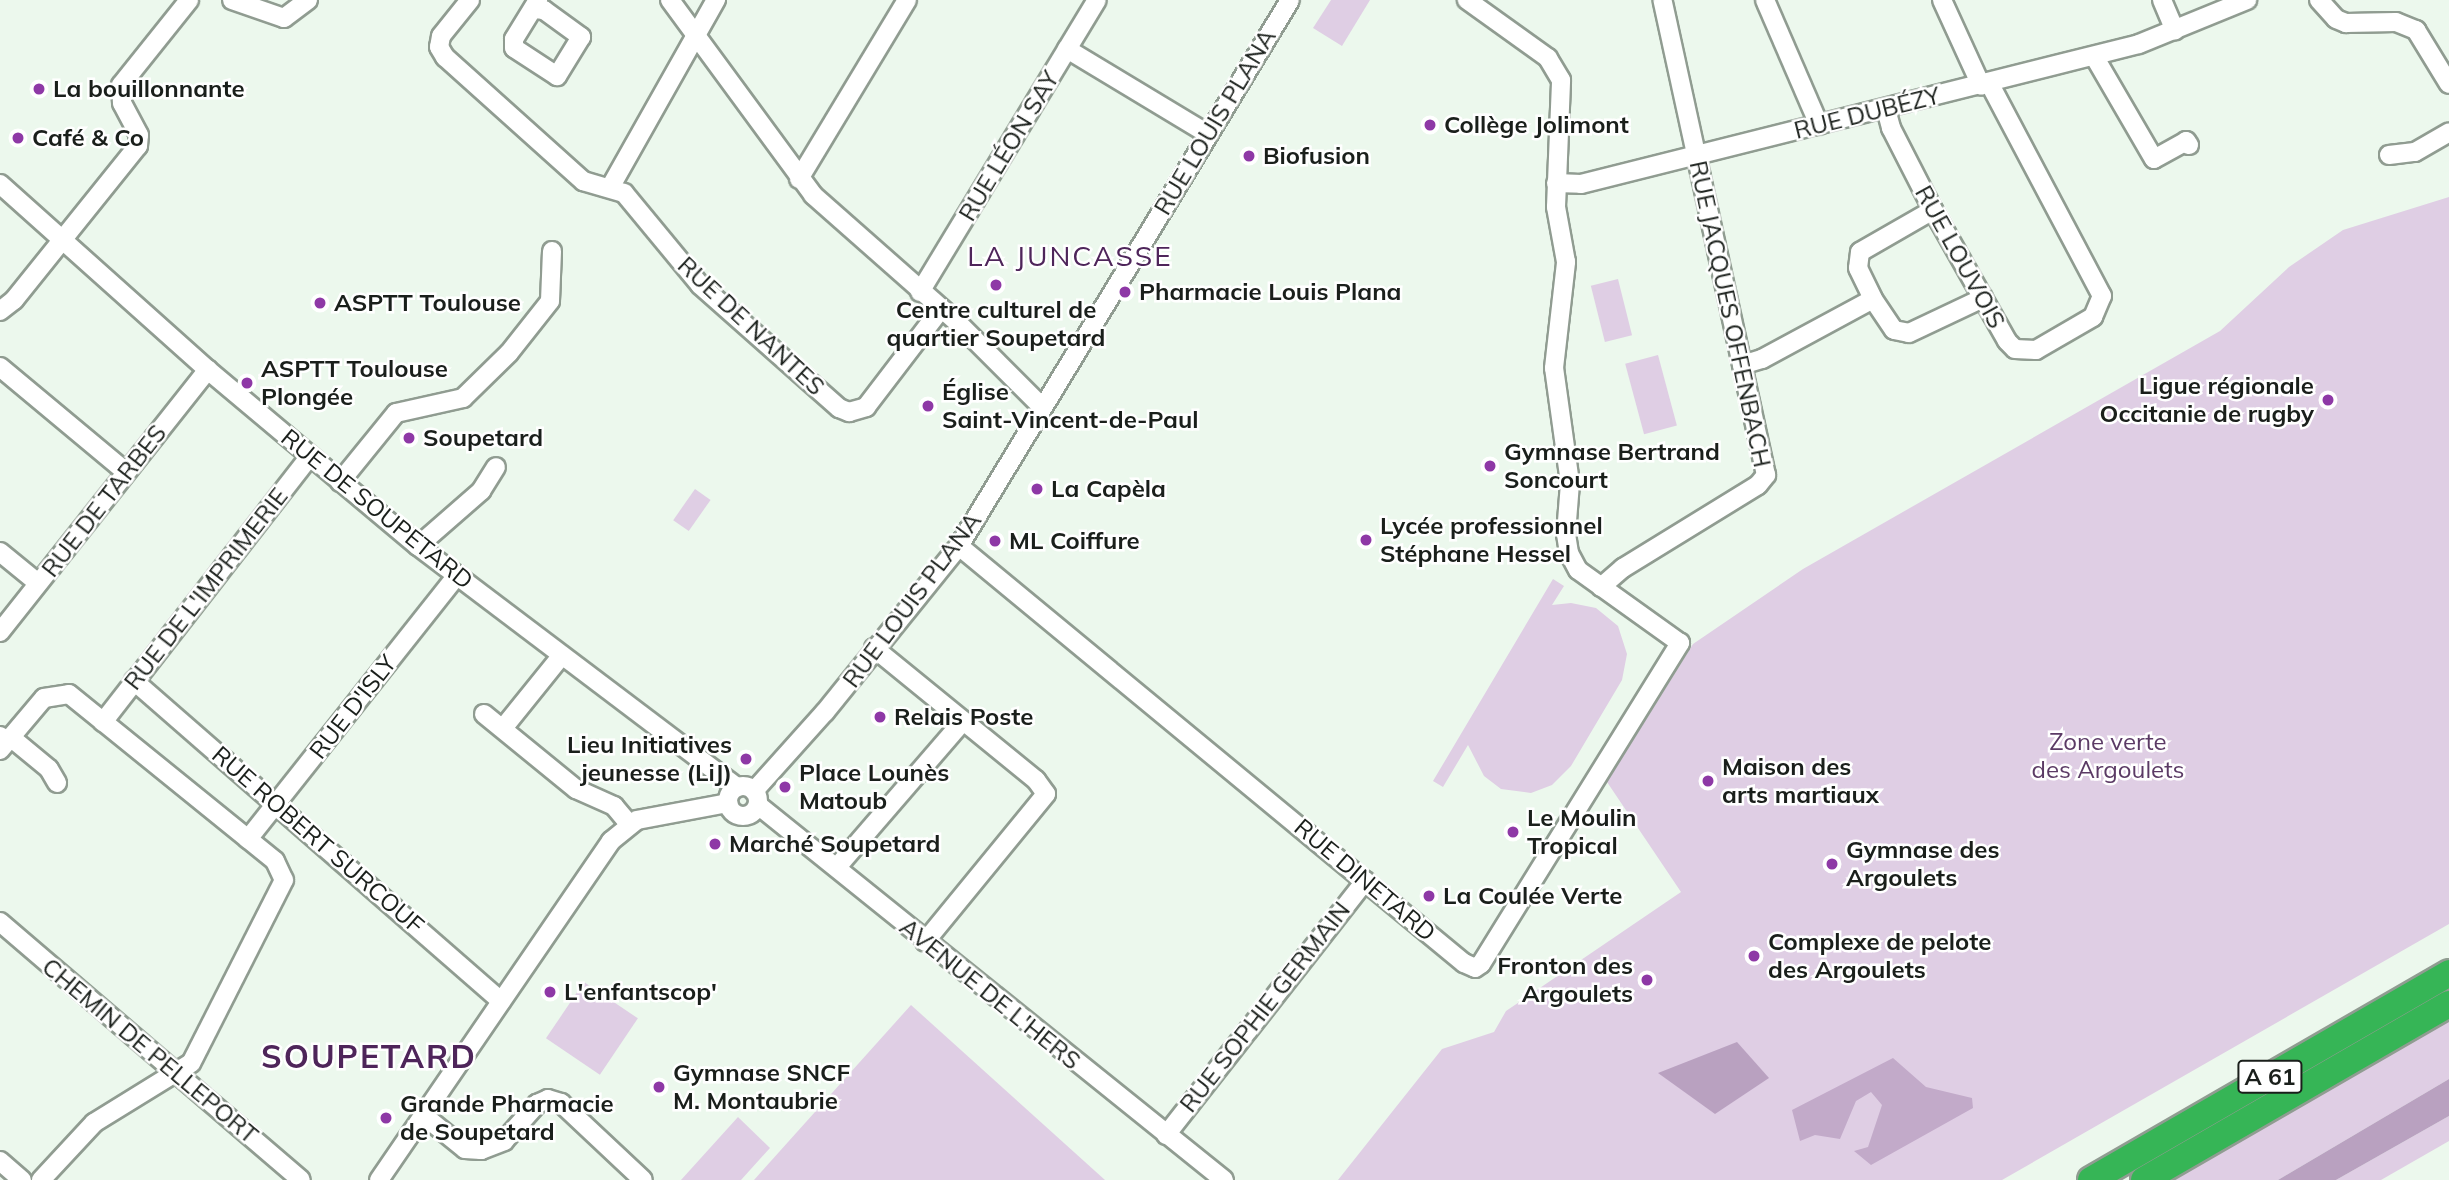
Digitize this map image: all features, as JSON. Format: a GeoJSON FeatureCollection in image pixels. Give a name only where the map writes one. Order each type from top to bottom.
{"type":"FeatureCollection","features":[{"type":"Feature","properties":{"kind":"highway","name":"A 61"},"geometry":{"type":"LineString","coordinates":[[2091,1180],[2449,973]]}},
{"type":"Feature","properties":{"kind":"highway","name":"A 61"},"geometry":{"type":"LineString","coordinates":[[2144,1180],[2449,1004]]}},
{"type":"Feature","properties":{"kind":"street"},"geometry":{"type":"LineString","coordinates":[[0,310],[14,300],[138,146],[139,135],[122,103],[121,85],[189,0]]}},
{"type":"Feature","properties":{"kind":"street"},"geometry":{"type":"LineString","coordinates":[[232,0],[284,18],[308,0]]}},
{"type":"Feature","properties":{"kind":"street","name":"RUE DE NANTES"},"geometry":{"type":"LineString","coordinates":[[470,0],[443,31],[441,52],[583,181],[611,186],[624,193],[701,285],[844,411],[866,407],[941,309]]}},
{"type":"Feature","properties":{"kind":"street"},"geometry":{"type":"LineString","coordinates":[[670,0],[799,178],[836,218],[941,309],[1042,407]]}},
{"type":"Feature","properties":{"kind":"street"},"geometry":{"type":"LineString","coordinates":[[611,186],[716,0]]}},
{"type":"Feature","properties":{"kind":"street"},"geometry":{"type":"LineString","coordinates":[[799,178],[907,0]]}},
{"type":"Feature","properties":{"kind":"street","name":"RUE LÉON SAY"},"geometry":{"type":"LineString","coordinates":[[920,292],[1097,0]]}},
{"type":"Feature","properties":{"kind":"street","name":"RUE LOUIS PLANA"},"geometry":{"type":"LineString","coordinates":[[744,797],[803,739],[959,546],[1290,0]]}},
{"type":"Feature","properties":{"kind":"street"},"geometry":{"type":"LineString","coordinates":[[1467,0],[1558,69],[1562,104],[1556,183],[1566,262],[1555,391],[1570,483],[1566,534],[1578,570],[1601,587]]}},
{"type":"Feature","properties":{"kind":"street","name":"RUE JACQUES OFFENBACH"},"geometry":{"type":"LineString","coordinates":[[1601,587],[1623,568],[1758,485],[1766,475],[1662,0]]}},
{"type":"Feature","properties":{"kind":"street"},"geometry":{"type":"LineString","coordinates":[[1765,0],[1819,125]]}},
{"type":"Feature","properties":{"kind":"street"},"geometry":{"type":"LineString","coordinates":[[1942,0],[1985,84]]}},
{"type":"Feature","properties":{"kind":"street"},"geometry":{"type":"LineString","coordinates":[[2162,0],[2175,30]]}},
{"type":"Feature","properties":{"kind":"street","name":"RUE DUBÉZY"},"geometry":{"type":"LineString","coordinates":[[1556,183],[1581,184],[2095,56],[2175,30],[2247,0]]}},
{"type":"Feature","properties":{"kind":"street"},"geometry":{"type":"LineString","coordinates":[[2319,0],[2336,19],[2346,23],[2396,22],[2416,30],[2449,84]]}},
{"type":"Feature","properties":{"kind":"street"},"geometry":{"type":"LineString","coordinates":[[1068,49],[1208,134]]}},
{"type":"Feature","properties":{"kind":"street"},"geometry":{"type":"LineString","coordinates":[[2095,56],[2154,159],[2186,141],[2189,145]]}},
{"type":"Feature","properties":{"kind":"street","name":"RUE LOUVOIS"},"geometry":{"type":"LineString","coordinates":[[1886,109],[1891,128],[1933,209],[2007,341],[2025,352],[2093,317],[2102,296],[1985,84]]}},
{"type":"Feature","properties":{"kind":"street"},"geometry":{"type":"LineString","coordinates":[[2389,155],[2415,152],[2449,132]]}},
{"type":"Feature","properties":{"kind":"street","name":"RUE DE SOUPETARD"},"geometry":{"type":"LineString","coordinates":[[0,184],[309,457],[418,546],[744,797]]}},
{"type":"Feature","properties":{"kind":"street"},"geometry":{"type":"LineString","coordinates":[[1933,209],[1860,252],[1858,268],[1873,299],[1894,330],[1909,333],[1983,298]]}},
{"type":"Feature","properties":{"kind":"street"},"geometry":{"type":"LineString","coordinates":[[340,482],[396,413],[463,398],[509,353],[550,301],[552,251]]}},
{"type":"Feature","properties":{"kind":"street"},"geometry":{"type":"LineString","coordinates":[[1742,365],[1762,359],[1873,299]]}},
{"type":"Feature","properties":{"kind":"street"},"geometry":{"type":"LineString","coordinates":[[0,367],[126,472]]}},
{"type":"Feature","properties":{"kind":"street","name":"RUE DE TARBES"},"geometry":{"type":"LineString","coordinates":[[0,632],[208,370]]}},
{"type":"Feature","properties":{"kind":"street","name":"RUE DE L'IMPRIMERIE"},"geometry":{"type":"LineString","coordinates":[[103,722],[309,457]]}},
{"type":"Feature","properties":{"kind":"street"},"geometry":{"type":"LineString","coordinates":[[418,546],[481,491],[496,467]]}},
{"type":"Feature","properties":{"kind":"street","name":"RUE DINETARD"},"geometry":{"type":"LineString","coordinates":[[959,546],[1464,963],[1475,968],[1482,964],[1680,643],[1601,587]]}},
{"type":"Feature","properties":{"kind":"street"},"geometry":{"type":"LineString","coordinates":[[0,552],[38,583]]}},
{"type":"Feature","properties":{"kind":"street","name":"RUE D'ISLY"},"geometry":{"type":"LineString","coordinates":[[248,839],[457,575]]}},
{"type":"Feature","properties":{"kind":"street"},"geometry":{"type":"LineString","coordinates":[[874,648],[1046,794],[925,942]]}},
{"type":"Feature","properties":{"kind":"street"},"geometry":{"type":"LineString","coordinates":[[503,727],[562,655]]}},
{"type":"Feature","properties":{"kind":"street","name":"RUE ROBERT SURCOUF"},"geometry":{"type":"LineString","coordinates":[[134,681],[501,1001]]}},
{"type":"Feature","properties":{"kind":"street"},"geometry":{"type":"LineString","coordinates":[[2,742],[38,703],[57,693],[74,697],[279,867],[282,888],[194,1058],[94,1123],[41,1180]]}},
{"type":"Feature","properties":{"kind":"street"},"geometry":{"type":"LineString","coordinates":[[484,714],[503,727],[506,736],[576,789],[614,806],[629,824]]}},
{"type":"Feature","properties":{"kind":"street"},"geometry":{"type":"LineString","coordinates":[[837,867],[962,720]]}},
{"type":"Feature","properties":{"kind":"street"},"geometry":{"type":"LineString","coordinates":[[2,742],[14,740],[50,769],[57,783]]}},
{"type":"Feature","properties":{"kind":"street"},"geometry":{"type":"LineString","coordinates":[[379,1180],[611,841],[629,824],[657,814],[744,797]]}},
{"type":"Feature","properties":{"kind":"street","name":"AVENUE DE L'HERS"},"geometry":{"type":"LineString","coordinates":[[744,797],[837,867],[925,942],[1224,1180]]}},
{"type":"Feature","properties":{"kind":"street","name":"RUE SOPHIE GERMAIN"},"geometry":{"type":"LineString","coordinates":[[1166,1135],[1365,880]]}},
{"type":"Feature","properties":{"kind":"street","name":"CHEMIN DE PELLEPORT"},"geometry":{"type":"LineString","coordinates":[[0,922],[301,1180]]}},
{"type":"Feature","properties":{"kind":"street"},"geometry":{"type":"LineString","coordinates":[[423,1115],[465,1149],[481,1150],[504,1141],[537,1104],[548,1099],[561,1103],[643,1180]]}},
{"type":"Feature","properties":{"kind":"street"},"geometry":{"type":"LineString","coordinates":[[0,1161],[22,1180]]}},
{"type":"Feature","properties":{"kind":"green space"},"geometry":{"type":"Polygon","coordinates":[[[1331,0],[1370,0],[1342,46],[1313,28],[1331,0]]]}},
{"type":"Feature","properties":{"kind":"green space","name":"Zone verte des Argoulets"},"geometry":{"type":"Polygon","coordinates":[[[2449,197],[2449,924],[2002,1180],[1338,1180],[1442,1049],[1494,1032],[1506,1011],[1681,892],[1607,782],[1693,644],[1803,569],[2220,331],[2289,267],[2343,230],[2449,197]]]}},
{"type":"Feature","properties":{"kind":"green space"},"geometry":{"type":"Polygon","coordinates":[[[1618,279],[1632,335],[1605,342],[1591,286],[1618,279]]]}},
{"type":"Feature","properties":{"kind":"green space"},"geometry":{"type":"Polygon","coordinates":[[[1658,355],[1677,426],[1644,434],[1625,364],[1658,355]]]}},
{"type":"Feature","properties":{"kind":"green space"},"geometry":{"type":"Polygon","coordinates":[[[695,489],[711,500],[689,531],[673,520],[695,489]]]}},
{"type":"Feature","properties":{"kind":"green space"},"geometry":{"type":"Polygon","coordinates":[[[1553,579],[1564,586],[1552,605],[1571,603],[1596,608],[1618,626],[1627,654],[1622,680],[1571,766],[1552,785],[1531,793],[1501,789],[1484,776],[1468,745],[1443,787],[1433,781],[1553,579]]]}},
{"type":"Feature","properties":{"kind":"green space"},"geometry":{"type":"Polygon","coordinates":[[[584,982],[638,1018],[600,1075],[546,1038],[584,982]]]}},
{"type":"Feature","properties":{"kind":"green space"},"geometry":{"type":"Polygon","coordinates":[[[911,1005],[1105,1180],[754,1180],[911,1005]]]}},
{"type":"Feature","properties":{"kind":"green space"},"geometry":{"type":"Polygon","coordinates":[[[2449,1021],[2449,1079],[2278,1180],[2173,1180],[2449,1021]]]}},
{"type":"Feature","properties":{"kind":"green space"},"geometry":{"type":"Polygon","coordinates":[[[2449,1116],[2449,1141],[2381,1180],[2336,1180],[2449,1116]]]}},
{"type":"Feature","properties":{"kind":"green space"},"geometry":{"type":"Polygon","coordinates":[[[738,1117],[770,1148],[741,1180],[681,1180],[738,1117]]]}},
{"type":"Feature","properties":{"kind":"shaded area"},"geometry":{"type":"Polygon","coordinates":[[[1737,1042],[1769,1078],[1715,1114],[1658,1073],[1737,1042]]]}},
{"type":"Feature","properties":{"kind":"shaded area"},"geometry":{"type":"Polygon","coordinates":[[[1893,1058],[1926,1087],[1972,1098],[1973,1108],[1871,1165],[1854,1151],[1868,1147],[1882,1105],[1871,1092],[1856,1101],[1840,1139],[1815,1135],[1800,1141],[1792,1110],[1893,1058]]]}},
{"type":"Feature","properties":{"kind":"shaded area"},"geometry":{"type":"Polygon","coordinates":[[[2449,1079],[2449,1116],[2336,1180],[2278,1180],[2449,1079]]]}},
{"type":"Feature","properties":{"kind":"place","name":"La bouillonnante"},"geometry":{"type":"Point","coordinates":[39,89]}},
{"type":"Feature","properties":{"kind":"place","name":"Collège Jolimont"},"geometry":{"type":"Point","coordinates":[1430,125]}},
{"type":"Feature","properties":{"kind":"place","name":"Café & Co"},"geometry":{"type":"Point","coordinates":[18,138]}},
{"type":"Feature","properties":{"kind":"place","name":"Biofusion"},"geometry":{"type":"Point","coordinates":[1249,156]}},
{"type":"Feature","properties":{"kind":"place","name":"Centre culturel de quartier Soupetard"},"geometry":{"type":"Point","coordinates":[996,285]}},
{"type":"Feature","properties":{"kind":"place","name":"Pharmacie Louis Plana"},"geometry":{"type":"Point","coordinates":[1125,292]}},
{"type":"Feature","properties":{"kind":"place","name":"ASPTT Toulouse"},"geometry":{"type":"Point","coordinates":[320,303]}},
{"type":"Feature","properties":{"kind":"place","name":"ASPTT Toulouse Plongée"},"geometry":{"type":"Point","coordinates":[247,383]}},
{"type":"Feature","properties":{"kind":"place","name":"Ligue régionale Occitanie de rugby"},"geometry":{"type":"Point","coordinates":[2328,400]}},
{"type":"Feature","properties":{"kind":"place","name":"Église Saint-Vincent-de-Paul"},"geometry":{"type":"Point","coordinates":[928,406]}},
{"type":"Feature","properties":{"kind":"place","name":"Soupetard"},"geometry":{"type":"Point","coordinates":[409,438]}},
{"type":"Feature","properties":{"kind":"place","name":"Gymnase Bertrand Soncourt"},"geometry":{"type":"Point","coordinates":[1490,466]}},
{"type":"Feature","properties":{"kind":"place","name":"La Capèla"},"geometry":{"type":"Point","coordinates":[1037,489]}},
{"type":"Feature","properties":{"kind":"place","name":"Lycée professionnel Stéphane Hessel"},"geometry":{"type":"Point","coordinates":[1366,540]}},
{"type":"Feature","properties":{"kind":"place","name":"ML Coiffure"},"geometry":{"type":"Point","coordinates":[995,541]}},
{"type":"Feature","properties":{"kind":"place","name":"Relais Poste"},"geometry":{"type":"Point","coordinates":[880,717]}},
{"type":"Feature","properties":{"kind":"place","name":"Lieu Initiatives jeunesse (LiJ)"},"geometry":{"type":"Point","coordinates":[746,759]}},
{"type":"Feature","properties":{"kind":"place","name":"Maison des arts martiaux"},"geometry":{"type":"Point","coordinates":[1708,781]}},
{"type":"Feature","properties":{"kind":"place","name":"Place Lounès Matoub"},"geometry":{"type":"Point","coordinates":[785,787]}},
{"type":"Feature","properties":{"kind":"place","name":"Le Moulin Tropical"},"geometry":{"type":"Point","coordinates":[1513,832]}},
{"type":"Feature","properties":{"kind":"place","name":"Marché Soupetard"},"geometry":{"type":"Point","coordinates":[715,844]}},
{"type":"Feature","properties":{"kind":"place","name":"Gymnase des Argoulets"},"geometry":{"type":"Point","coordinates":[1832,864]}},
{"type":"Feature","properties":{"kind":"place","name":"La Coulée Verte"},"geometry":{"type":"Point","coordinates":[1429,896]}},
{"type":"Feature","properties":{"kind":"place","name":"Complexe de pelote des Argoulets"},"geometry":{"type":"Point","coordinates":[1754,956]}},
{"type":"Feature","properties":{"kind":"place","name":"Fronton des Argoulets"},"geometry":{"type":"Point","coordinates":[1647,980]}},
{"type":"Feature","properties":{"kind":"place","name":"L'enfantscop'"},"geometry":{"type":"Point","coordinates":[550,992]}},
{"type":"Feature","properties":{"kind":"place","name":"Gymnase SNCF M. Montaubrie"},"geometry":{"type":"Point","coordinates":[659,1087]}},
{"type":"Feature","properties":{"kind":"place","name":"Grande Pharmacie de Soupetard"},"geometry":{"type":"Point","coordinates":[386,1118]}},
{"type":"Feature","properties":{"kind":"district","name":"LA JUNCASSE"},"geometry":{"type":"Point","coordinates":[1070,256]}},
{"type":"Feature","properties":{"kind":"district","name":"SOUPETARD"},"geometry":{"type":"Point","coordinates":[369,1056]}}]}
